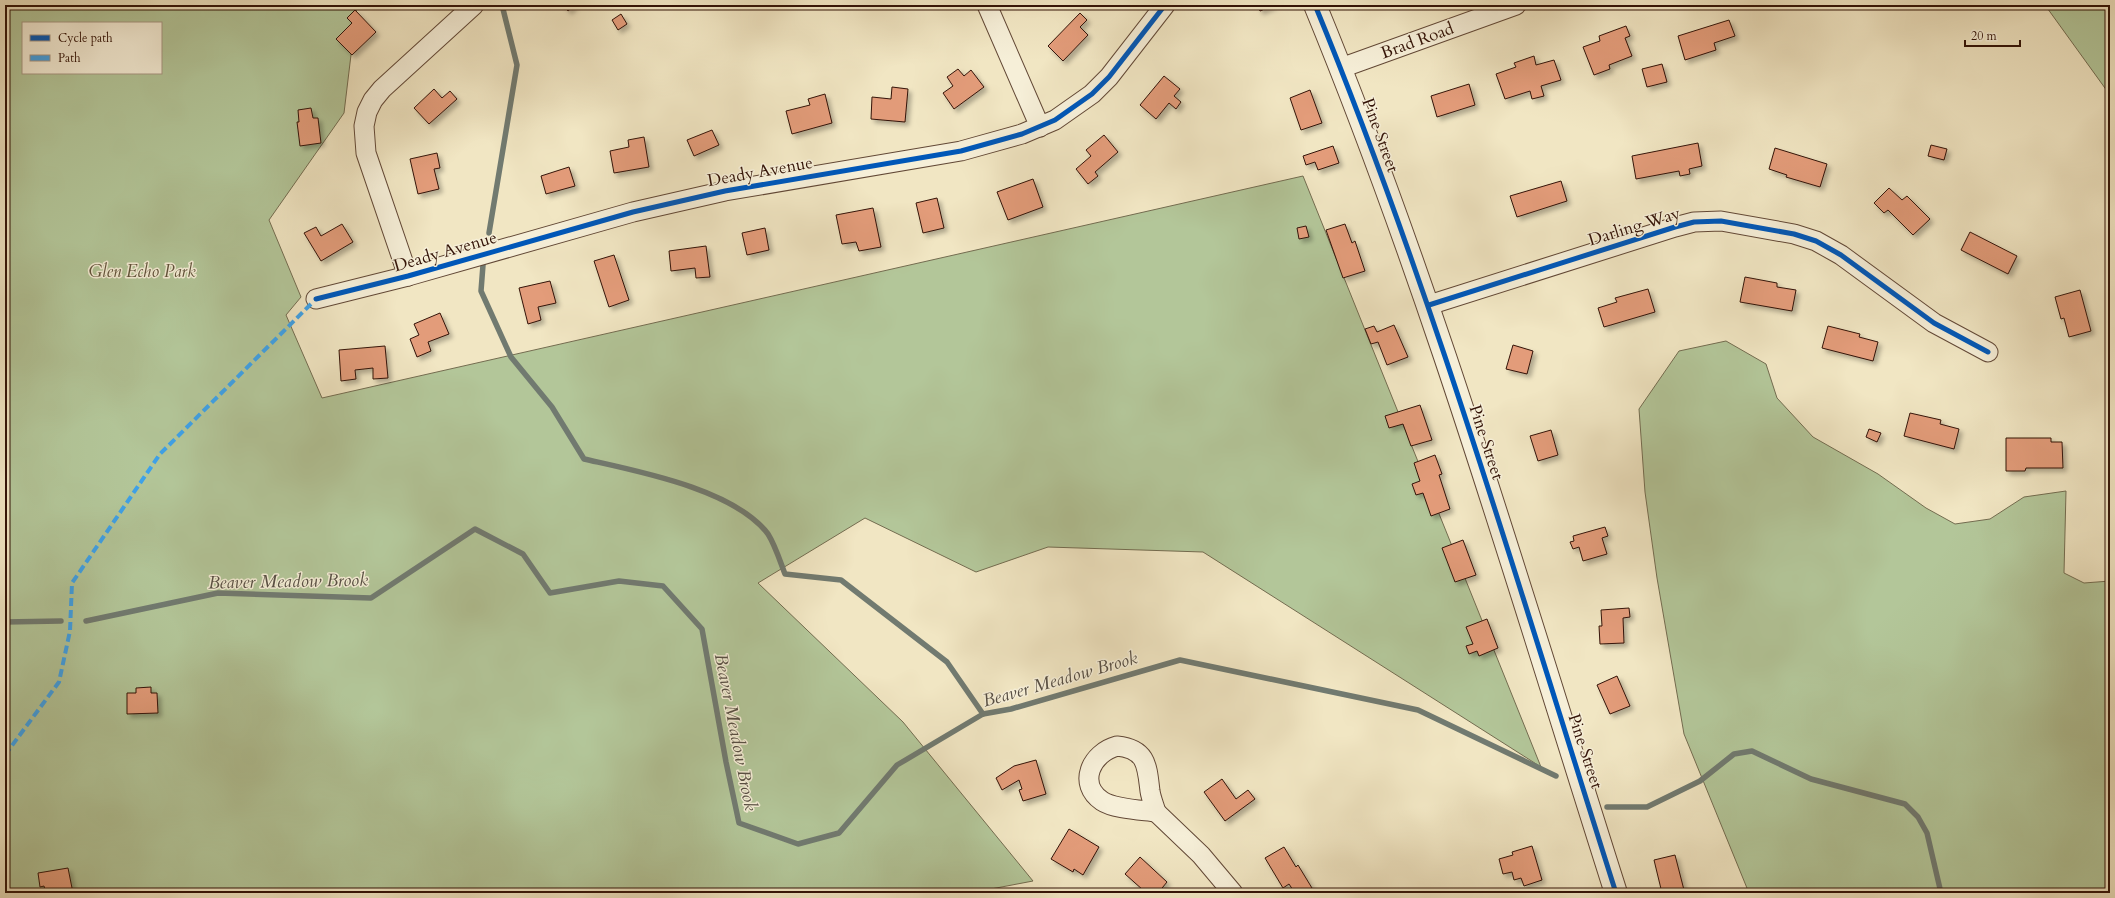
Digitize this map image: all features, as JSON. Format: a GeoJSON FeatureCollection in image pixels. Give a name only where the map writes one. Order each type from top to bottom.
{"type":"FeatureCollection","features":[{"type":"Feature","properties":{"kind":"street"},"geometry":{"type":"LineString","coordinates":[[408,276],[366,153],[364,126],[367,112],[373,100],[382,89],[474,5]]}},
{"type":"Feature","properties":{"kind":"street"},"geometry":{"type":"LineString","coordinates":[[987,5],[1040,127]]}},
{"type":"Feature","properties":{"kind":"street","name":"Deady Avenue"},"geometry":{"type":"LineString","coordinates":[[316,299],[408,276],[633,212],[725,191],[975,148],[1040,127],[1072,109],[1103,83],[1165,5]]}},
{"type":"Feature","properties":{"kind":"street","name":"Pine Street"},"geometry":{"type":"LineString","coordinates":[[1315,5],[1341,68],[1429,305],[1616,893]]}},
{"type":"Feature","properties":{"kind":"street","name":"Brad Road"},"geometry":{"type":"LineString","coordinates":[[1341,68],[1516,5]]}},
{"type":"Feature","properties":{"kind":"street","name":"Darling Way"},"geometry":{"type":"LineString","coordinates":[[1429,305],[1675,227],[1694,222],[1721,221],[1794,234],[1829,247],[1934,323],[1988,352]]}},
{"type":"Feature","properties":{"kind":"street"},"geometry":{"type":"LineString","coordinates":[[1156,812],[1202,855],[1233,893]]}},
{"type":"Feature","properties":{"kind":"green space","name":"Glen Echo Park"},"geometry":{"type":"Polygon","coordinates":[[[5,5],[357,5],[344,113],[269,220],[301,297],[286,315],[322,398],[1303,176],[1541,767],[1203,552],[1048,547],[976,572],[865,518],[758,583],[903,722],[1033,881],[970,893],[5,893],[5,5]]]}},
{"type":"Feature","properties":{"kind":"green space"},"geometry":{"type":"Polygon","coordinates":[[[2045,5],[2110,5],[2110,95],[2045,5]]]}},
{"type":"Feature","properties":{"kind":"green space"},"geometry":{"type":"Polygon","coordinates":[[[1726,341],[1766,364],[1777,398],[1813,437],[1878,474],[1926,508],[1955,524],[1990,519],[2024,497],[2066,491],[2064,573],[2084,583],[2110,581],[2110,893],[1749,893],[1684,734],[1657,578],[1645,492],[1639,409],[1679,351],[1726,341]]]}},
{"type":"Feature","properties":{"kind":"building"},"geometry":{"type":"Polygon","coordinates":[[[563,5],[575,5],[568,11],[563,5]]]}},
{"type":"Feature","properties":{"kind":"building"},"geometry":{"type":"Polygon","coordinates":[[[1257,5],[1274,5],[1260,11],[1257,5]]]}},
{"type":"Feature","properties":{"kind":"building"},"geometry":{"type":"Polygon","coordinates":[[[355,10],[376,32],[352,55],[336,39],[352,23],[347,18],[355,10]]]}},
{"type":"Feature","properties":{"kind":"building"},"geometry":{"type":"Polygon","coordinates":[[[1080,13],[1087,20],[1080,27],[1088,35],[1063,61],[1048,46],[1080,13]]]}},
{"type":"Feature","properties":{"kind":"building"},"geometry":{"type":"Polygon","coordinates":[[[621,14],[627,24],[618,30],[612,20],[621,14]]]}},
{"type":"Feature","properties":{"kind":"building"},"geometry":{"type":"Polygon","coordinates":[[[1729,20],[1735,36],[1714,43],[1716,50],[1685,60],[1678,36],[1729,20]]]}},
{"type":"Feature","properties":{"kind":"building"},"geometry":{"type":"Polygon","coordinates":[[[1626,26],[1630,36],[1625,38],[1632,56],[1609,65],[1610,69],[1594,75],[1583,47],[1600,41],[1599,36],[1626,26]]]}},
{"type":"Feature","properties":{"kind":"building"},"geometry":{"type":"Polygon","coordinates":[[[1534,56],[1536,65],[1554,60],[1561,80],[1541,86],[1544,96],[1532,99],[1530,91],[1505,99],[1496,74],[1516,67],[1514,63],[1534,56]]]}},
{"type":"Feature","properties":{"kind":"building"},"geometry":{"type":"Polygon","coordinates":[[[1662,64],[1667,82],[1647,87],[1642,69],[1662,64]]]}},
{"type":"Feature","properties":{"kind":"building"},"geometry":{"type":"Polygon","coordinates":[[[958,69],[964,76],[971,70],[984,87],[954,109],[943,93],[953,86],[947,77],[958,69]]]}},
{"type":"Feature","properties":{"kind":"building"},"geometry":{"type":"Polygon","coordinates":[[[1164,76],[1180,89],[1174,96],[1181,102],[1176,109],[1169,103],[1156,119],[1140,105],[1164,76]]]}},
{"type":"Feature","properties":{"kind":"building"},"geometry":{"type":"Polygon","coordinates":[[[1469,84],[1475,105],[1437,117],[1431,96],[1469,84]]]}},
{"type":"Feature","properties":{"kind":"building"},"geometry":{"type":"Polygon","coordinates":[[[892,87],[908,89],[905,122],[871,119],[872,97],[891,99],[892,87]]]}},
{"type":"Feature","properties":{"kind":"building"},"geometry":{"type":"Polygon","coordinates":[[[434,89],[442,98],[450,91],[457,99],[429,124],[414,108],[434,89]]]}},
{"type":"Feature","properties":{"kind":"building"},"geometry":{"type":"Polygon","coordinates":[[[1310,90],[1322,123],[1301,130],[1290,98],[1310,90]]]}},
{"type":"Feature","properties":{"kind":"building"},"geometry":{"type":"Polygon","coordinates":[[[825,94],[832,123],[792,134],[786,111],[810,105],[808,99],[825,94]]]}},
{"type":"Feature","properties":{"kind":"building"},"geometry":{"type":"Polygon","coordinates":[[[311,108],[313,118],[318,118],[321,143],[300,146],[297,122],[299,122],[298,110],[311,108]]]}},
{"type":"Feature","properties":{"kind":"building"},"geometry":{"type":"Polygon","coordinates":[[[712,130],[719,145],[694,156],[687,140],[712,130]]]}},
{"type":"Feature","properties":{"kind":"building"},"geometry":{"type":"Polygon","coordinates":[[[1104,135],[1118,152],[1095,172],[1098,176],[1088,184],[1076,169],[1091,156],[1086,150],[1104,135]]]}},
{"type":"Feature","properties":{"kind":"building"},"geometry":{"type":"Polygon","coordinates":[[[644,137],[649,167],[614,173],[610,151],[629,147],[628,140],[644,137]]]}},
{"type":"Feature","properties":{"kind":"building"},"geometry":{"type":"Polygon","coordinates":[[[1698,143],[1702,166],[1689,169],[1690,174],[1680,176],[1679,171],[1636,179],[1632,156],[1698,143]]]}},
{"type":"Feature","properties":{"kind":"building"},"geometry":{"type":"Polygon","coordinates":[[[1931,145],[1947,149],[1944,160],[1928,156],[1931,145]]]}},
{"type":"Feature","properties":{"kind":"building"},"geometry":{"type":"Polygon","coordinates":[[[1333,146],[1339,163],[1318,170],[1315,162],[1306,165],[1303,156],[1333,146]]]}},
{"type":"Feature","properties":{"kind":"building"},"geometry":{"type":"Polygon","coordinates":[[[1775,148],[1827,164],[1820,187],[1786,177],[1787,175],[1769,169],[1775,148]]]}},
{"type":"Feature","properties":{"kind":"building"},"geometry":{"type":"Polygon","coordinates":[[[437,153],[440,168],[434,169],[439,189],[418,194],[410,159],[437,153]]]}},
{"type":"Feature","properties":{"kind":"building"},"geometry":{"type":"Polygon","coordinates":[[[569,167],[575,186],[546,194],[541,176],[569,167]]]}},
{"type":"Feature","properties":{"kind":"building"},"geometry":{"type":"Polygon","coordinates":[[[1033,179],[1043,207],[1008,220],[997,192],[1033,179]]]}},
{"type":"Feature","properties":{"kind":"building"},"geometry":{"type":"Polygon","coordinates":[[[1561,181],[1567,201],[1517,217],[1510,196],[1561,181]]]}},
{"type":"Feature","properties":{"kind":"building"},"geometry":{"type":"Polygon","coordinates":[[[1889,188],[1902,200],[1907,196],[1930,219],[1913,235],[1888,210],[1884,213],[1874,203],[1889,188]]]}},
{"type":"Feature","properties":{"kind":"building"},"geometry":{"type":"Polygon","coordinates":[[[937,198],[944,228],[923,233],[916,203],[937,198]]]}},
{"type":"Feature","properties":{"kind":"building"},"geometry":{"type":"Polygon","coordinates":[[[873,208],[881,247],[859,251],[856,242],[842,244],[836,215],[873,208]]]}},
{"type":"Feature","properties":{"kind":"building"},"geometry":{"type":"Polygon","coordinates":[[[342,224],[353,242],[321,261],[304,233],[316,227],[321,236],[342,224]]]}},
{"type":"Feature","properties":{"kind":"building"},"geometry":{"type":"Polygon","coordinates":[[[1345,224],[1352,243],[1355,241],[1365,271],[1343,278],[1326,230],[1345,224]]]}},
{"type":"Feature","properties":{"kind":"building"},"geometry":{"type":"Polygon","coordinates":[[[1306,226],[1309,237],[1299,239],[1297,228],[1306,226]]]}},
{"type":"Feature","properties":{"kind":"building"},"geometry":{"type":"Polygon","coordinates":[[[765,228],[769,250],[747,255],[742,233],[765,228]]]}},
{"type":"Feature","properties":{"kind":"building"},"geometry":{"type":"Polygon","coordinates":[[[1970,232],[2017,256],[2008,274],[1961,250],[1970,232]]]}},
{"type":"Feature","properties":{"kind":"building"},"geometry":{"type":"Polygon","coordinates":[[[706,246],[710,277],[696,278],[695,268],[671,271],[669,251],[706,246]]]}},
{"type":"Feature","properties":{"kind":"building"},"geometry":{"type":"Polygon","coordinates":[[[614,255],[629,300],[609,307],[594,261],[614,255]]]}},
{"type":"Feature","properties":{"kind":"building"},"geometry":{"type":"Polygon","coordinates":[[[1745,277],[1777,283],[1777,287],[1796,290],[1792,311],[1740,302],[1745,277]]]}},
{"type":"Feature","properties":{"kind":"building"},"geometry":{"type":"Polygon","coordinates":[[[550,281],[556,303],[538,307],[541,320],[528,324],[519,288],[550,281]]]}},
{"type":"Feature","properties":{"kind":"building"},"geometry":{"type":"Polygon","coordinates":[[[1648,289],[1655,312],[1604,327],[1598,308],[1617,302],[1615,298],[1648,289]]]}},
{"type":"Feature","properties":{"kind":"building"},"geometry":{"type":"Polygon","coordinates":[[[2080,290],[2091,331],[2069,337],[2064,318],[2061,319],[2055,297],[2080,290]]]}},
{"type":"Feature","properties":{"kind":"building"},"geometry":{"type":"Polygon","coordinates":[[[440,313],[449,334],[428,342],[431,351],[417,357],[410,339],[419,335],[414,324],[440,313]]]}},
{"type":"Feature","properties":{"kind":"building"},"geometry":{"type":"Polygon","coordinates":[[[1394,325],[1408,357],[1387,365],[1378,342],[1371,344],[1365,329],[1374,326],[1377,332],[1394,325]]]}},
{"type":"Feature","properties":{"kind":"building"},"geometry":{"type":"Polygon","coordinates":[[[1828,326],[1860,334],[1859,337],[1878,342],[1873,361],[1822,348],[1828,326]]]}},
{"type":"Feature","properties":{"kind":"building"},"geometry":{"type":"Polygon","coordinates":[[[1513,345],[1533,351],[1527,374],[1506,369],[1513,345]]]}},
{"type":"Feature","properties":{"kind":"building"},"geometry":{"type":"Polygon","coordinates":[[[385,346],[388,378],[373,379],[373,368],[355,370],[356,379],[341,381],[339,350],[385,346]]]}},
{"type":"Feature","properties":{"kind":"building"},"geometry":{"type":"Polygon","coordinates":[[[1420,405],[1432,440],[1411,446],[1403,424],[1389,428],[1385,416],[1420,405]]]}},
{"type":"Feature","properties":{"kind":"building"},"geometry":{"type":"Polygon","coordinates":[[[1910,413],[1941,420],[1940,424],[1959,429],[1954,449],[1904,436],[1910,413]]]}},
{"type":"Feature","properties":{"kind":"building"},"geometry":{"type":"Polygon","coordinates":[[[1869,429],[1881,433],[1877,442],[1866,437],[1869,429]]]}},
{"type":"Feature","properties":{"kind":"building"},"geometry":{"type":"Polygon","coordinates":[[[1551,430],[1558,455],[1538,461],[1530,436],[1551,430]]]}},
{"type":"Feature","properties":{"kind":"building"},"geometry":{"type":"Polygon","coordinates":[[[2006,438],[2051,438],[2051,442],[2062,442],[2063,468],[2026,468],[2025,471],[2006,471],[2006,438]]]}},
{"type":"Feature","properties":{"kind":"building"},"geometry":{"type":"Polygon","coordinates":[[[1435,455],[1442,474],[1439,475],[1450,509],[1431,516],[1423,493],[1416,495],[1412,484],[1420,481],[1414,463],[1435,455]]]}},
{"type":"Feature","properties":{"kind":"building"},"geometry":{"type":"Polygon","coordinates":[[[1605,527],[1608,536],[1602,538],[1607,554],[1583,561],[1579,547],[1573,549],[1570,542],[1574,541],[1573,536],[1605,527]]]}},
{"type":"Feature","properties":{"kind":"building"},"geometry":{"type":"Polygon","coordinates":[[[1463,540],[1476,575],[1455,582],[1442,548],[1463,540]]]}},
{"type":"Feature","properties":{"kind":"building"},"geometry":{"type":"Polygon","coordinates":[[[1629,608],[1630,617],[1623,618],[1624,643],[1600,644],[1599,626],[1602,626],[1601,610],[1629,608]]]}},
{"type":"Feature","properties":{"kind":"building"},"geometry":{"type":"Polygon","coordinates":[[[1487,619],[1498,648],[1479,656],[1477,651],[1469,654],[1466,646],[1473,644],[1466,627],[1487,619]]]}},
{"type":"Feature","properties":{"kind":"building"},"geometry":{"type":"Polygon","coordinates":[[[1617,676],[1630,706],[1610,714],[1597,685],[1617,676]]]}},
{"type":"Feature","properties":{"kind":"building"},"geometry":{"type":"Polygon","coordinates":[[[151,687],[151,693],[157,693],[158,713],[127,714],[127,693],[136,693],[136,688],[151,687]]]}},
{"type":"Feature","properties":{"kind":"building"},"geometry":{"type":"Polygon","coordinates":[[[1036,760],[1046,794],[1023,801],[1019,790],[1022,789],[1019,780],[1002,790],[996,778],[1014,766],[1036,760]]]}},
{"type":"Feature","properties":{"kind":"building"},"geometry":{"type":"Polygon","coordinates":[[[1222,779],[1236,799],[1248,790],[1255,799],[1225,821],[1204,792],[1222,779]]]}},
{"type":"Feature","properties":{"kind":"building"},"geometry":{"type":"Polygon","coordinates":[[[1069,829],[1099,847],[1083,875],[1074,869],[1073,872],[1051,859],[1069,829]]]}},
{"type":"Feature","properties":{"kind":"building"},"geometry":{"type":"Polygon","coordinates":[[[1532,846],[1542,880],[1524,886],[1521,878],[1514,880],[1512,872],[1503,874],[1499,859],[1513,855],[1512,852],[1532,846]]]}},
{"type":"Feature","properties":{"kind":"building"},"geometry":{"type":"Polygon","coordinates":[[[1284,847],[1296,867],[1298,865],[1315,893],[1295,893],[1289,884],[1283,888],[1265,858],[1284,847]]]}},
{"type":"Feature","properties":{"kind":"building"},"geometry":{"type":"Polygon","coordinates":[[[1675,855],[1684,890],[1675,893],[1662,893],[1654,860],[1675,855]]]}},
{"type":"Feature","properties":{"kind":"building"},"geometry":{"type":"Polygon","coordinates":[[[1140,857],[1167,882],[1158,893],[1141,893],[1143,890],[1125,874],[1140,857]]]}},
{"type":"Feature","properties":{"kind":"building"},"geometry":{"type":"Polygon","coordinates":[[[68,868],[73,893],[46,893],[44,886],[40,887],[38,873],[68,868]]]}},
{"type":"Feature","properties":{"kind":"waterway"},"geometry":{"type":"LineString","coordinates":[[489,233],[517,65],[502,5]]}},
{"type":"Feature","properties":{"kind":"waterway"},"geometry":{"type":"LineString","coordinates":[[483,265],[481,291],[511,357],[552,407],[584,459],[630,469],[683,484],[732,505],[753,518],[768,534],[785,574],[841,580],[947,662],[983,714]]}},
{"type":"Feature","properties":{"kind":"waterway","name":"Beaver Meadow Brook"},"geometry":{"type":"LineString","coordinates":[[86,621],[218,593],[371,598],[475,529],[523,554],[550,593],[619,581],[663,586],[702,629],[726,762],[739,823],[798,844],[839,833],[897,765],[983,714],[1011,709],[1180,660],[1418,710],[1556,776]]}},
{"type":"Feature","properties":{"kind":"waterway","name":"Beaver Meadow Brook"},"geometry":{"type":"LineString","coordinates":[[5,622],[61,621]]}},
{"type":"Feature","properties":{"kind":"waterway","name":"Beaver Meadow Brook"},"geometry":{"type":"LineString","coordinates":[[1607,807],[1647,807],[1700,781],[1734,754],[1752,751],[1811,779],[1905,804],[1918,817],[1927,833],[1941,893]]}},
{"type":"Feature","properties":{"kind":"marked path"},"geometry":{"type":"LineString","coordinates":[[5,755],[59,682],[70,631],[72,583],[160,454],[316,299]]}},
{"type":"Feature","properties":{"kind":"cycle path"},"geometry":{"type":"LineString","coordinates":[[316,299],[408,276],[633,212],[725,191],[961,151],[1022,134],[1055,120],[1092,94],[1109,77],[1165,5]]}},
{"type":"Feature","properties":{"kind":"cycle path"},"geometry":{"type":"LineString","coordinates":[[1315,5],[1399,224],[1437,334],[1510,557],[1616,893]]}},
{"type":"Feature","properties":{"kind":"cycle path"},"geometry":{"type":"LineString","coordinates":[[1429,305],[1675,227],[1694,222],[1721,221],[1794,234],[1816,241],[1841,255],[1934,323],[1988,352]]}}]}
